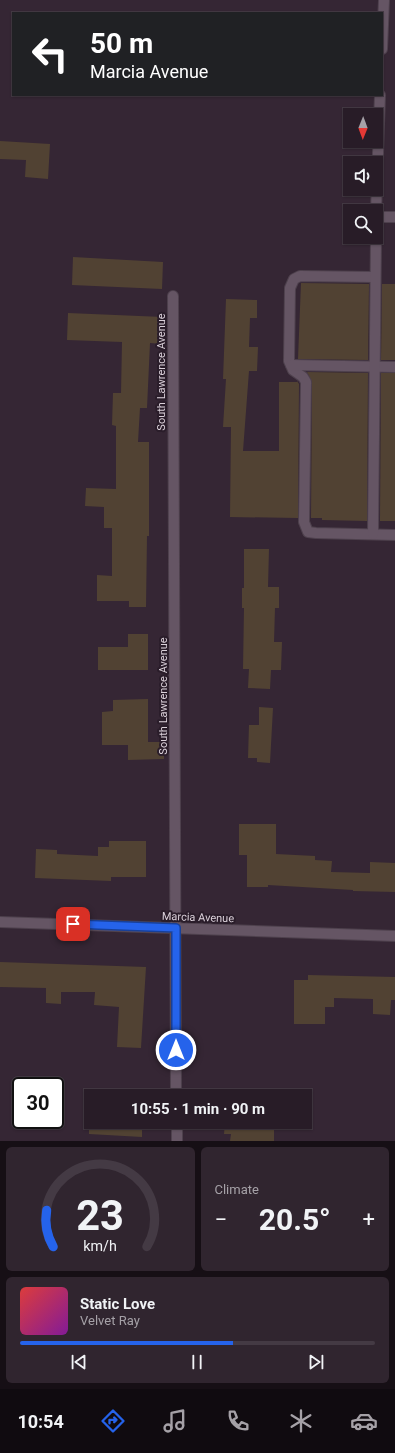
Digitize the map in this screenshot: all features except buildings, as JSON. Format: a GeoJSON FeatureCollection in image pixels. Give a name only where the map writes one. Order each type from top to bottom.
{"type":"FeatureCollection","features":[{"type":"Feature","properties":{"kind":"street"},"geometry":{"type":"LineString","coordinates":[[383,24],[384,0]]}},
{"type":"Feature","properties":{"kind":"street"},"geometry":{"type":"LineString","coordinates":[[376,204],[380,96]]}},
{"type":"Feature","properties":{"kind":"street"},"geometry":{"type":"LineString","coordinates":[[383,217],[395,217]]}},
{"type":"Feature","properties":{"kind":"street"},"geometry":{"type":"LineString","coordinates":[[373,534],[376,244]]}},
{"type":"Feature","properties":{"kind":"street"},"geometry":{"type":"LineString","coordinates":[[375,277],[300,276],[294,279],[290,288],[289,361],[293,370],[303,377],[306,382],[304,522],[308,532],[395,535]]}},
{"type":"Feature","properties":{"kind":"street","name":"South Lawrence Avenue"},"geometry":{"type":"LineString","coordinates":[[173,296],[176,1089]]}},
{"type":"Feature","properties":{"kind":"street"},"geometry":{"type":"LineString","coordinates":[[291,365],[395,367]]}},
{"type":"Feature","properties":{"kind":"street","name":"Marcia Avenue"},"geometry":{"type":"LineString","coordinates":[[0,922],[395,936]]}},
{"type":"Feature","properties":{"kind":"street"},"geometry":{"type":"LineString","coordinates":[[177,1129],[177,1141]]}},
{"type":"Feature","properties":{"kind":"route"},"geometry":{"type":"LineString","coordinates":[[73,924],[176,928],[176,1050]]}}]}
